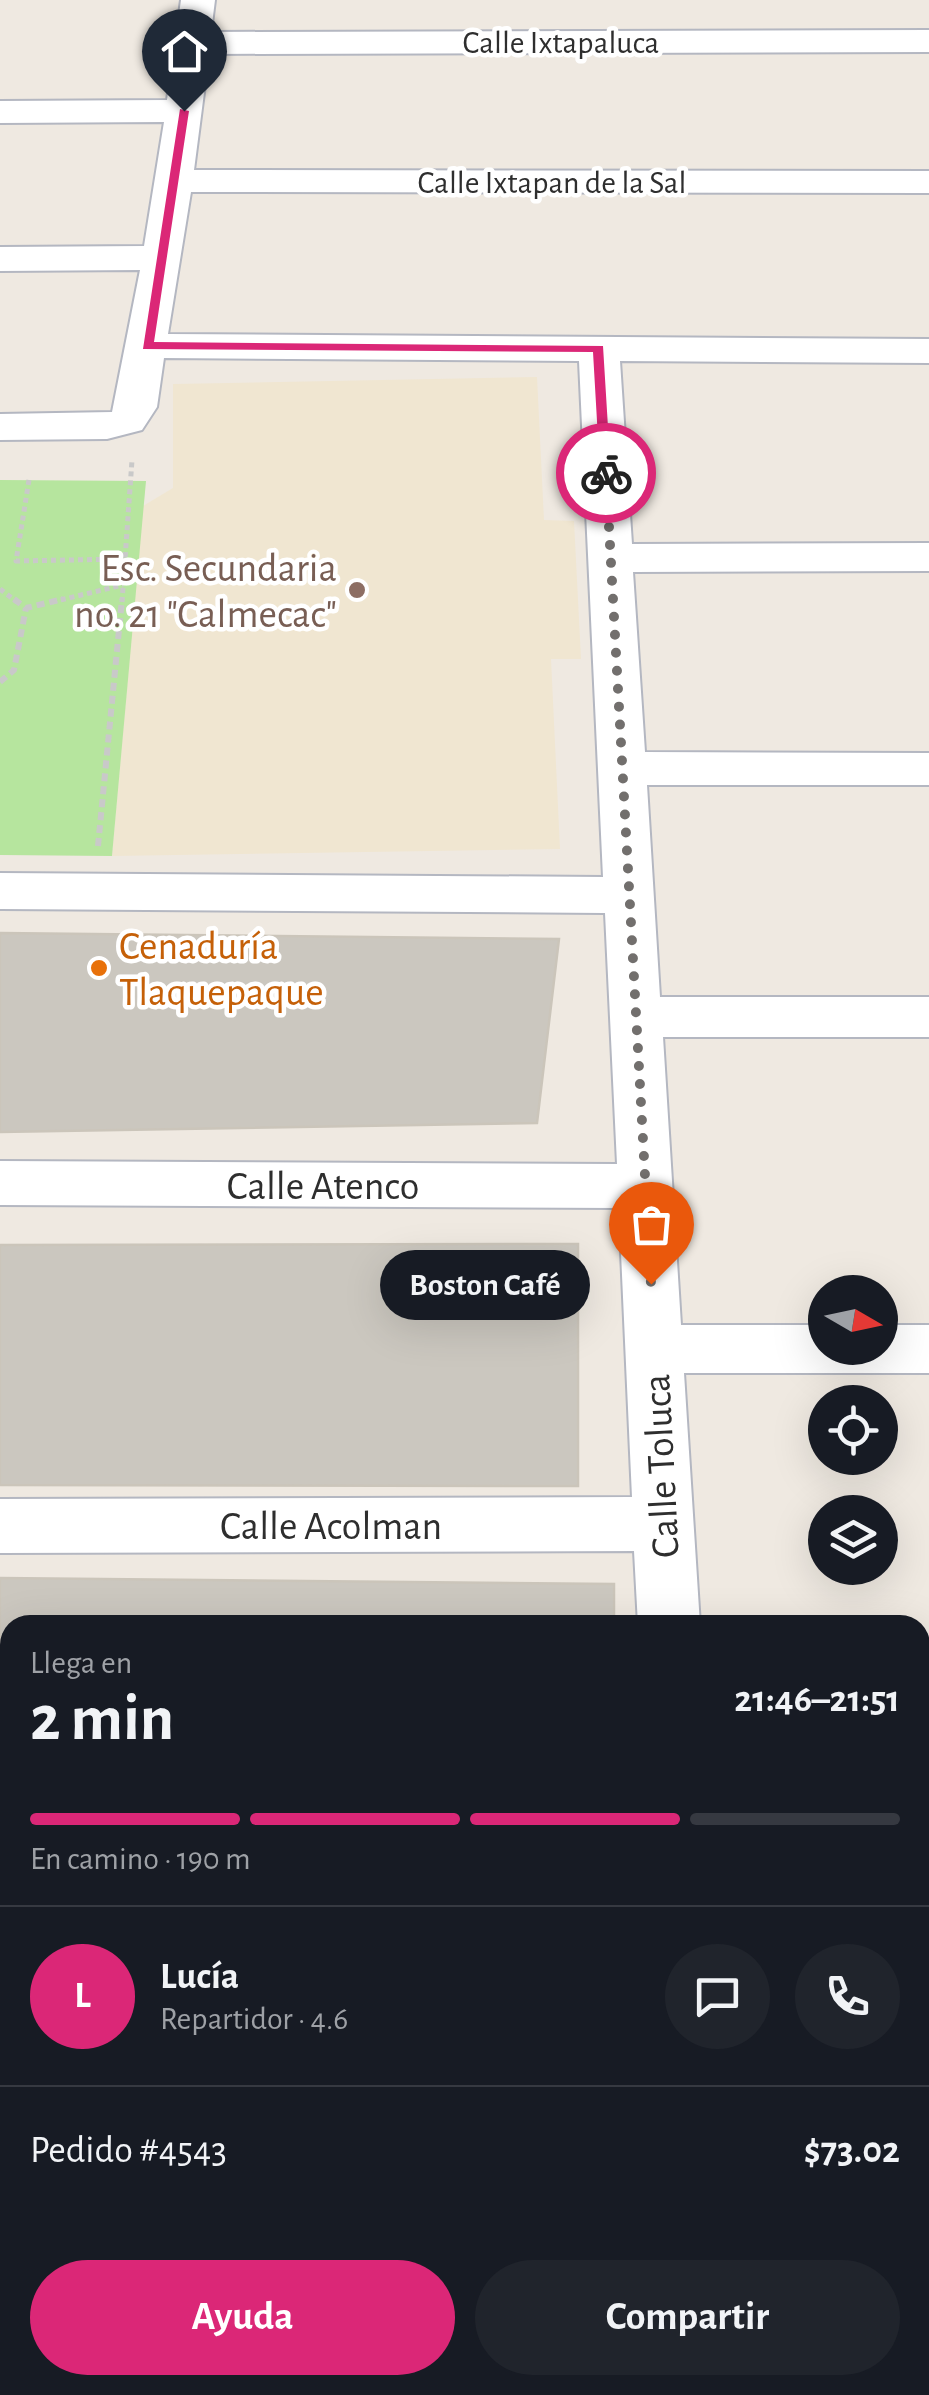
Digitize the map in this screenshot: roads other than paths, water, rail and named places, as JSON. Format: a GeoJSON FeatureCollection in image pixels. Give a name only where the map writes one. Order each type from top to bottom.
{"type":"FeatureCollection","features":[{"type":"Feature","properties":{"kind":"street"},"geometry":{"type":"LineString","coordinates":[[0,428],[107,426],[128,421],[136,408],[174,181],[198,0]]}},
{"type":"Feature","properties":{"kind":"street","name":"Calle Ixtapaluca"},"geometry":{"type":"LineString","coordinates":[[192,43],[929,41]]}},
{"type":"Feature","properties":{"kind":"street"},"geometry":{"type":"LineString","coordinates":[[0,112],[184,111]]}},
{"type":"Feature","properties":{"kind":"street","name":"Calle Ixtapan de la Sal"},"geometry":{"type":"LineString","coordinates":[[174,181],[929,182]]}},
{"type":"Feature","properties":{"kind":"street"},"geometry":{"type":"LineString","coordinates":[[0,259],[162,258]]}},
{"type":"Feature","properties":{"kind":"street"},"geometry":{"type":"LineString","coordinates":[[147,346],[929,350]]}},
{"type":"Feature","properties":{"kind":"street","name":"Calle Toluca"},"geometry":{"type":"LineString","coordinates":[[599,349],[667,1615]]}},
{"type":"Feature","properties":{"kind":"street"},"geometry":{"type":"LineString","coordinates":[[611,558],[929,556]]}},
{"type":"Feature","properties":{"kind":"street"},"geometry":{"type":"LineString","coordinates":[[622,768],[929,769]]}},
{"type":"Feature","properties":{"kind":"street"},"geometry":{"type":"LineString","coordinates":[[0,891],[630,896]]}},
{"type":"Feature","properties":{"kind":"street"},"geometry":{"type":"LineString","coordinates":[[636,1017],[929,1018]]}},
{"type":"Feature","properties":{"kind":"street","name":"Calle Atenco"},"geometry":{"type":"LineString","coordinates":[[0,1184],[646,1186]]}},
{"type":"Feature","properties":{"kind":"street"},"geometry":{"type":"LineString","coordinates":[[654,1349],[929,1348]]}},
{"type":"Feature","properties":{"kind":"street","name":"Calle Acolman"},"geometry":{"type":"LineString","coordinates":[[0,1526],[662,1524]]}},
{"type":"Feature","properties":{"kind":"place","name":"Esc. Secundaria no. 21 \"Calmecac\""},"geometry":{"type":"Point","coordinates":[357,590]}},
{"type":"Feature","properties":{"kind":"place","name":"Cenaduría Tlaquepaque"},"geometry":{"type":"Point","coordinates":[99,968]}},
{"type":"Feature","properties":{"kind":"place","name":"Boston Café"},"geometry":{"type":"Point","coordinates":[651,1284]}}]}
